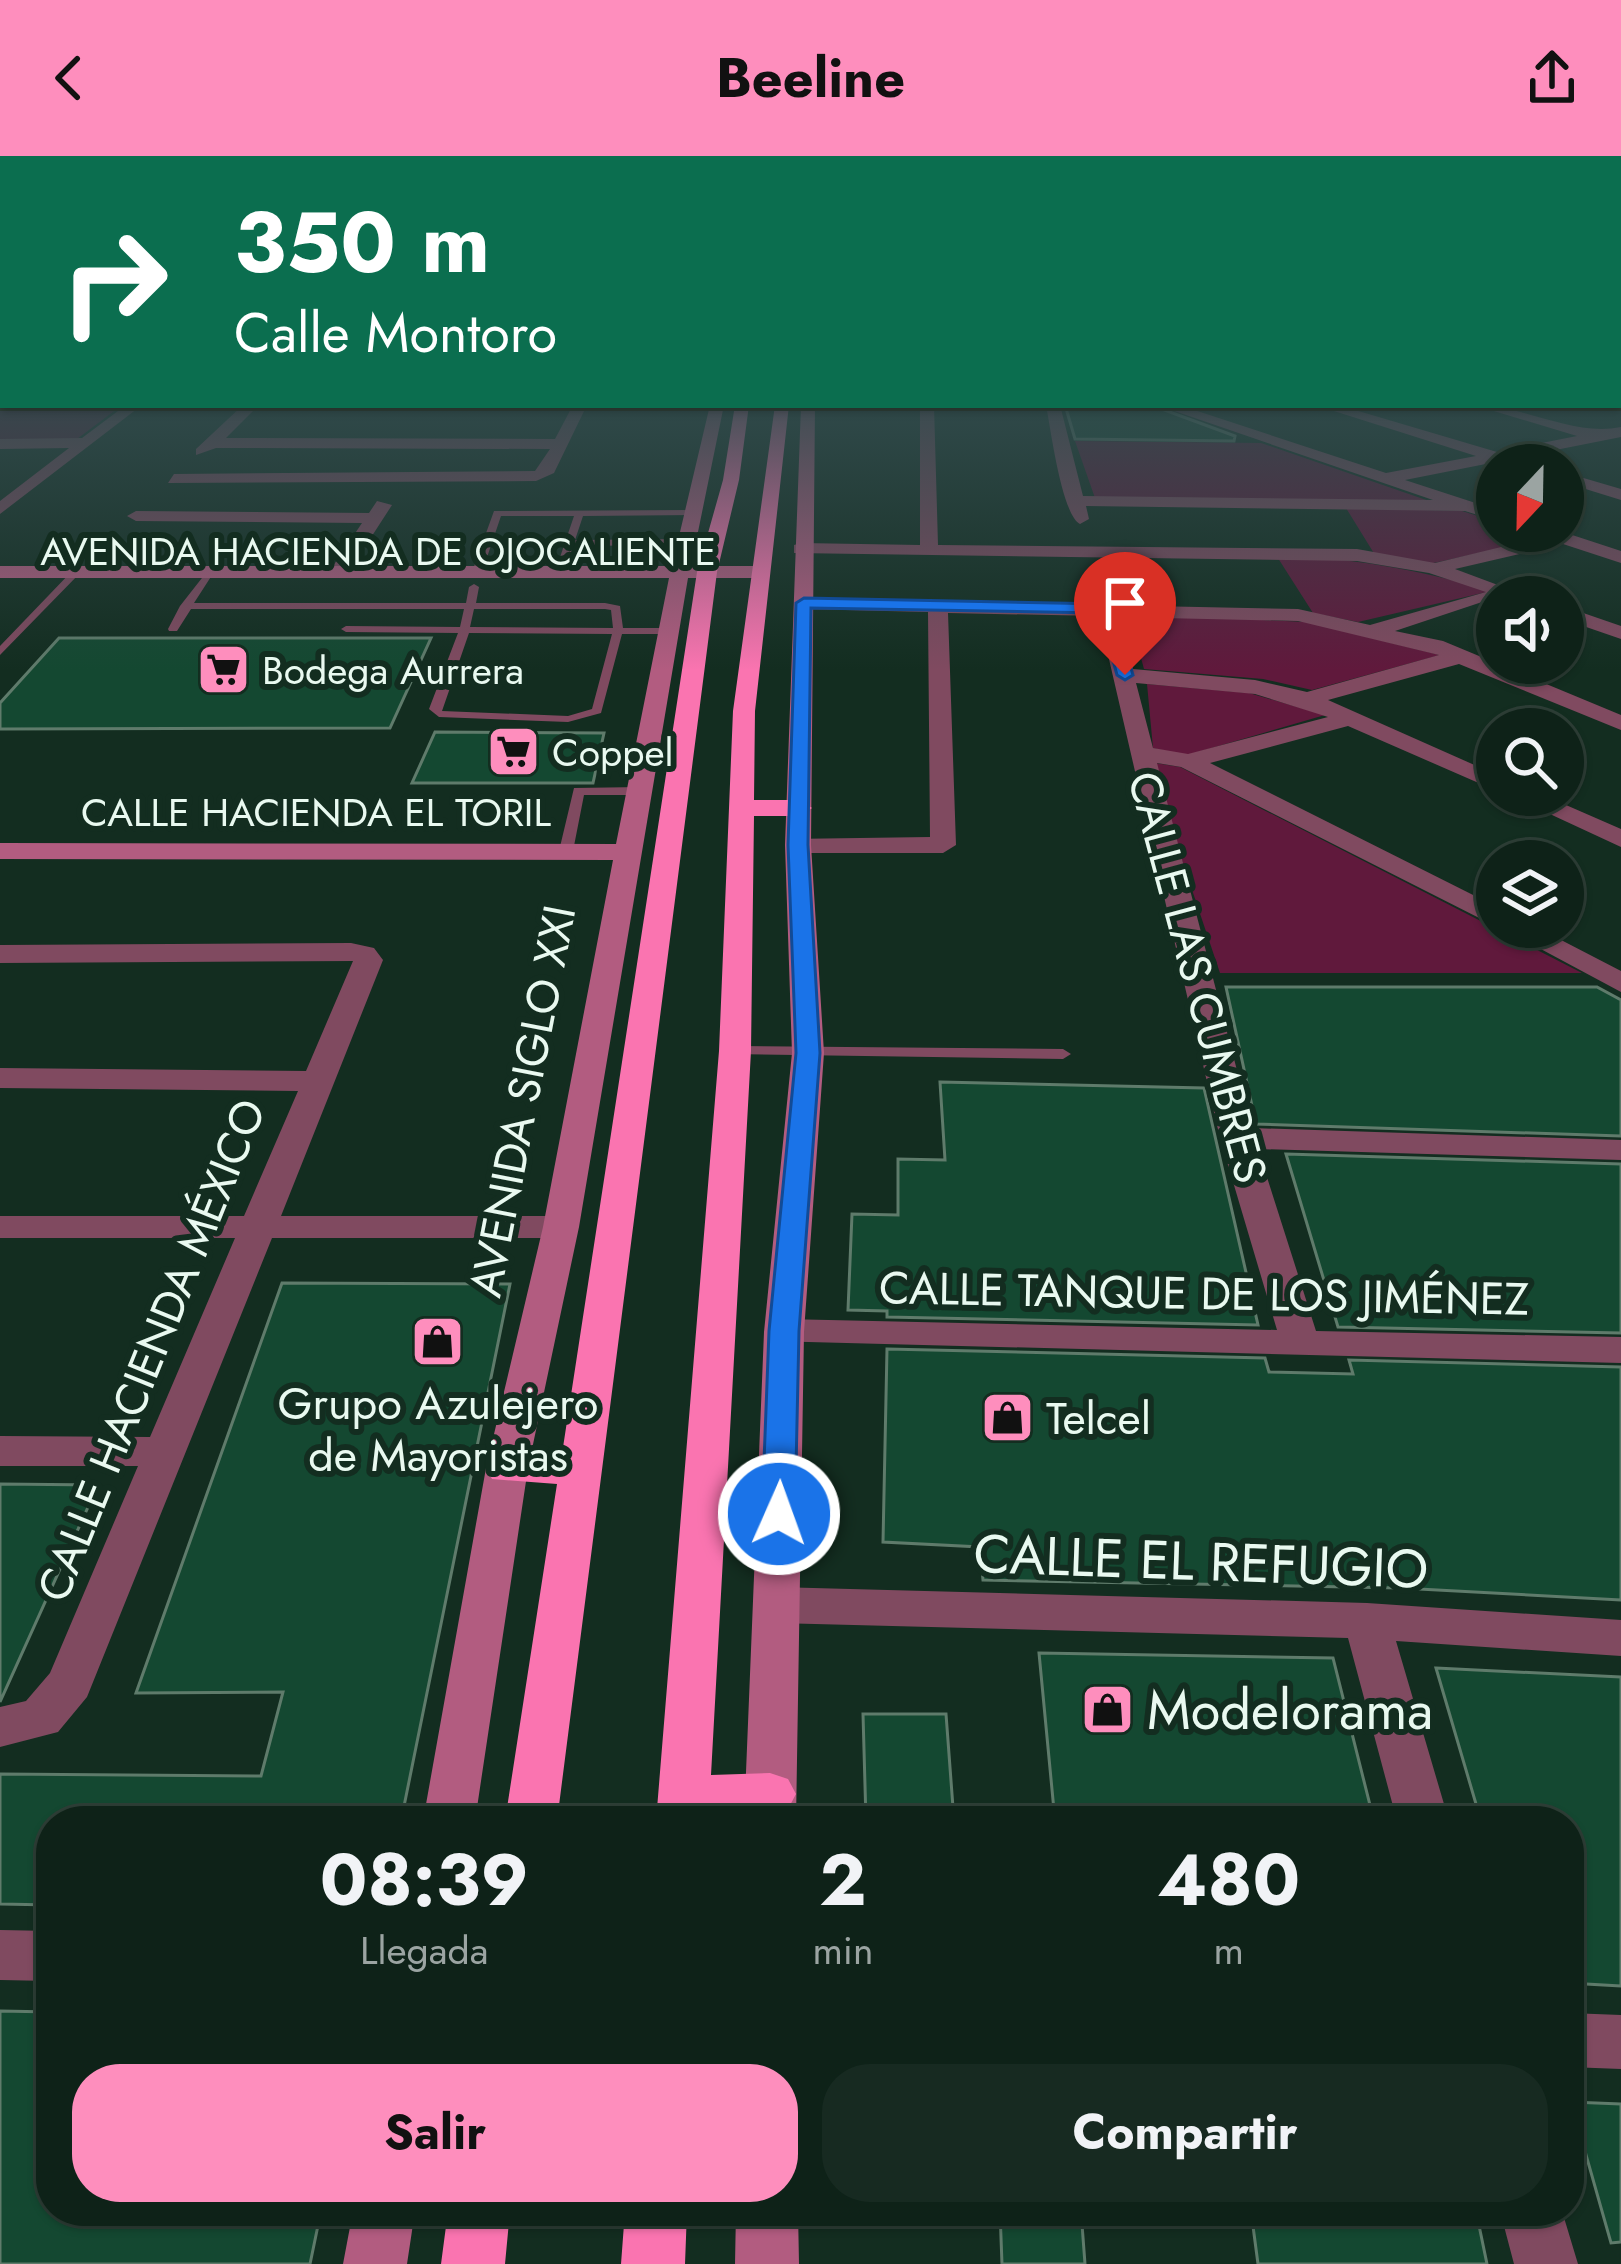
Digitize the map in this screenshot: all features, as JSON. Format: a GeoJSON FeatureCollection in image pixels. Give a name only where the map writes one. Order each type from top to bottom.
{"type":"FeatureCollection","features":[{"type":"Feature","properties":{"kind":"highway","name":"AVENIDA SIGLO XXI"},"geometry":{"type":"LineString","coordinates":[[533,1806],[579,1469],[685,573],[730,473]]}},
{"type":"Feature","properties":{"kind":"highway"},"geometry":{"type":"LineString","coordinates":[[682,1806],[735,1052],[741,808],[757,580],[788,473]]}},
{"type":"Feature","properties":{"kind":"highway"},"geometry":{"type":"LineString","coordinates":[[685,573],[731,480]]}},
{"type":"Feature","properties":{"kind":"highway"},"geometry":{"type":"LineString","coordinates":[[741,808],[799,808]]}},
{"type":"Feature","properties":{"kind":"highway"},"geometry":{"type":"LineString","coordinates":[[507,1468],[579,1469]]}},
{"type":"Feature","properties":{"kind":"highway"},"geometry":{"type":"LineString","coordinates":[[472,2264],[477,2226]]}},
{"type":"Feature","properties":{"kind":"highway"},"geometry":{"type":"LineString","coordinates":[[653,2264],[655,2226]]}},
{"type":"Feature","properties":{"kind":"street"},"geometry":{"type":"LineString","coordinates":[[0,509],[47,473]]}},
{"type":"Feature","properties":{"kind":"street"},"geometry":{"type":"LineString","coordinates":[[180,473],[131,521],[374,518]]}},
{"type":"Feature","properties":{"kind":"street"},"geometry":{"type":"LineString","coordinates":[[174,479],[545,473]]}},
{"type":"Feature","properties":{"kind":"street","name":"AVENIDA SIGLO XXI"},"geometry":{"type":"LineString","coordinates":[[451,1806],[507,1468],[561,1227],[685,573],[711,473]]}},
{"type":"Feature","properties":{"kind":"street"},"geometry":{"type":"LineString","coordinates":[[770,1806],[784,1331],[808,1053],[798,845],[804,603],[791,473]]}},
{"type":"Feature","properties":{"kind":"street"},"geometry":{"type":"LineString","coordinates":[[928,473],[929,549]]}},
{"type":"Feature","properties":{"kind":"street"},"geometry":{"type":"LineString","coordinates":[[1067,473],[1091,550]]}},
{"type":"Feature","properties":{"kind":"street"},"geometry":{"type":"LineString","coordinates":[[1370,473],[1476,509]]}},
{"type":"Feature","properties":{"kind":"street"},"geometry":{"type":"LineString","coordinates":[[1384,478],[1409,473]]}},
{"type":"Feature","properties":{"kind":"street"},"geometry":{"type":"LineString","coordinates":[[0,478],[41,478]]}},
{"type":"Feature","properties":{"kind":"street"},"geometry":{"type":"LineString","coordinates":[[339,572],[401,479]]}},
{"type":"Feature","properties":{"kind":"street"},"geometry":{"type":"LineString","coordinates":[[1584,484],[1621,496]]}},
{"type":"Feature","properties":{"kind":"street"},"geometry":{"type":"LineString","coordinates":[[1073,501],[1342,530],[1476,582]]}},
{"type":"Feature","properties":{"kind":"street"},"geometry":{"type":"LineString","coordinates":[[801,549],[1268,553],[1342,530],[1467,506]]}},
{"type":"Feature","properties":{"kind":"street"},"geometry":{"type":"LineString","coordinates":[[1584,544],[1621,557]]}},
{"type":"Feature","properties":{"kind":"street"},"geometry":{"type":"LineString","coordinates":[[1433,568],[1503,552]]}},
{"type":"Feature","properties":{"kind":"street"},"geometry":{"type":"LineString","coordinates":[[1268,553],[1278,574]]}},
{"type":"Feature","properties":{"kind":"street","name":"AVENIDA HACIENDA DE OJOCALIENTE"},"geometry":{"type":"LineString","coordinates":[[0,572],[68,580]]}},
{"type":"Feature","properties":{"kind":"street","name":"AVENIDA HACIENDA DE OJOCALIENTE"},"geometry":{"type":"LineString","coordinates":[[203,580],[339,572],[474,589],[560,572],[685,573],[757,580]]}},
{"type":"Feature","properties":{"kind":"street","name":"AVENIDA HACIENDA DE OJOCALIENTE"},"geometry":{"type":"LineString","coordinates":[[0,587],[68,580],[203,580],[474,589],[593,587],[644,594],[685,573]]}},
{"type":"Feature","properties":{"kind":"street"},"geometry":{"type":"LineString","coordinates":[[1288,595],[1298,616]]}},
{"type":"Feature","properties":{"kind":"street"},"geometry":{"type":"LineString","coordinates":[[804,603],[1298,616],[1377,629],[1621,723]]}},
{"type":"Feature","properties":{"kind":"street"},"geometry":{"type":"LineString","coordinates":[[1377,629],[1476,604]]}},
{"type":"Feature","properties":{"kind":"street"},"geometry":{"type":"LineString","coordinates":[[798,845],[943,844],[938,606]]}},
{"type":"Feature","properties":{"kind":"street","name":"CALLE LAS CUMBRES"},"geometry":{"type":"LineString","coordinates":[[1107,609],[1238,1138],[1300,1342]]}},
{"type":"Feature","properties":{"kind":"street"},"geometry":{"type":"LineString","coordinates":[[1584,620],[1621,633]]}},
{"type":"Feature","properties":{"kind":"street"},"geometry":{"type":"LineString","coordinates":[[1307,699],[1457,656]]}},
{"type":"Feature","properties":{"kind":"street"},"geometry":{"type":"LineString","coordinates":[[1125,675],[1255,687],[1307,699],[1476,774]]}},
{"type":"Feature","properties":{"kind":"street"},"geometry":{"type":"LineString","coordinates":[[1188,761],[1352,718]]}},
{"type":"Feature","properties":{"kind":"street"},"geometry":{"type":"LineString","coordinates":[[1139,753],[1188,761],[1476,907]]}},
{"type":"Feature","properties":{"kind":"street"},"geometry":{"type":"LineString","coordinates":[[1569,816],[1621,839]]}},
{"type":"Feature","properties":{"kind":"street","name":"CALLE HACIENDA EL TORIL"},"geometry":{"type":"LineString","coordinates":[[0,851],[632,852]]}},
{"type":"Feature","properties":{"kind":"street"},"geometry":{"type":"LineString","coordinates":[[1556,948],[1621,983]]}},
{"type":"Feature","properties":{"kind":"street"},"geometry":{"type":"LineString","coordinates":[[1584,962],[1621,951]]}},
{"type":"Feature","properties":{"kind":"street","name":"CALLE HACIENDA MÉXICO"},"geometry":{"type":"LineString","coordinates":[[0,954],[364,954],[368,960],[70,1684],[21,1722]]}},
{"type":"Feature","properties":{"kind":"street"},"geometry":{"type":"LineString","coordinates":[[0,1078],[318,1081]]}},
{"type":"Feature","properties":{"kind":"street"},"geometry":{"type":"LineString","coordinates":[[1238,1138],[1621,1150]]}},
{"type":"Feature","properties":{"kind":"street"},"geometry":{"type":"LineString","coordinates":[[0,1227],[561,1227]]}},
{"type":"Feature","properties":{"kind":"street","name":"CALLE TANQUE DE LOS JIMÉNEZ"},"geometry":{"type":"LineString","coordinates":[[784,1331],[1621,1350]]}},
{"type":"Feature","properties":{"kind":"street"},"geometry":{"type":"LineString","coordinates":[[0,1451],[162,1452]]}},
{"type":"Feature","properties":{"kind":"street","name":"CALLE EL REFUGIO"},"geometry":{"type":"LineString","coordinates":[[776,1604],[1367,1621],[1621,1638]]}},
{"type":"Feature","properties":{"kind":"street"},"geometry":{"type":"LineString","coordinates":[[1367,1621],[1419,1806]]}},
{"type":"Feature","properties":{"kind":"street"},"geometry":{"type":"LineString","coordinates":[[0,1955],[36,1956]]}},
{"type":"Feature","properties":{"kind":"street"},"geometry":{"type":"LineString","coordinates":[[1584,2041],[1621,2042]]}},
{"type":"Feature","properties":{"kind":"street"},"geometry":{"type":"LineString","coordinates":[[375,2264],[381,2226]]}},
{"type":"Feature","properties":{"kind":"street"},"geometry":{"type":"LineString","coordinates":[[767,2226],[767,2264]]}},
{"type":"Feature","properties":{"kind":"street"},"geometry":{"type":"LineString","coordinates":[[1536,2226],[1546,2264]]}},
{"type":"Feature","properties":{"kind":"lane"},"geometry":{"type":"LineString","coordinates":[[185,606],[474,589],[616,608],[618,631],[597,711],[568,719],[439,714],[435,709],[466,631],[474,589],[497,513],[578,513],[685,573]]}},
{"type":"Feature","properties":{"kind":"lane"},"geometry":{"type":"LineString","coordinates":[[560,572],[578,513]]}},
{"type":"Feature","properties":{"kind":"lane"},"geometry":{"type":"LineString","coordinates":[[569,543],[685,573]]}},
{"type":"Feature","properties":{"kind":"lane"},"geometry":{"type":"LineString","coordinates":[[346,629],[618,631],[685,573]]}},
{"type":"Feature","properties":{"kind":"lane"},"geometry":{"type":"LineString","coordinates":[[0,652],[68,580]]}},
{"type":"Feature","properties":{"kind":"lane"},"geometry":{"type":"LineString","coordinates":[[173,629],[203,580]]}},
{"type":"Feature","properties":{"kind":"lane"},"geometry":{"type":"LineString","coordinates":[[566,851],[578,790],[641,791]]}},
{"type":"Feature","properties":{"kind":"lane"},"geometry":{"type":"LineString","coordinates":[[735,1052],[1063,1054]]}},
{"type":"Feature","properties":{"kind":"shaded area"},"geometry":{"type":"Polygon","coordinates":[[[1086,473],[1349,473],[1432,502],[1095,498],[1086,473]]]}},
{"type":"Feature","properties":{"kind":"shaded area"},"geometry":{"type":"Polygon","coordinates":[[[1346,508],[1476,515],[1476,552],[1483,552],[1429,564],[1375,555],[1346,508]]]}},
{"type":"Feature","properties":{"kind":"shaded area"},"geometry":{"type":"Polygon","coordinates":[[[1276,555],[1384,566],[1476,587],[1476,594],[1358,622],[1313,613],[1276,555]]]}},
{"type":"Feature","properties":{"kind":"shaded area"},"geometry":{"type":"Polygon","coordinates":[[[1129,614],[1306,622],[1440,655],[1312,690],[1263,679],[1144,669],[1129,614]]]}},
{"type":"Feature","properties":{"kind":"shaded area"},"geometry":{"type":"Polygon","coordinates":[[[1147,684],[1249,693],[1325,715],[1184,756],[1153,748],[1147,684]]]}},
{"type":"Feature","properties":{"kind":"shaded area"},"geometry":{"type":"Polygon","coordinates":[[[1149,762],[1180,767],[1476,919],[1476,948],[1533,948],[1582,973],[1220,973],[1149,762]]]}},
{"type":"Feature","properties":{"kind":"building","name":"Bodega Aurrera"},"geometry":{"type":"Polygon","coordinates":[[[59,638],[431,638],[390,728],[0,729],[0,703],[59,638]]]}},
{"type":"Feature","properties":{"kind":"building","name":"Coppel"},"geometry":{"type":"Polygon","coordinates":[[[435,732],[604,733],[593,783],[412,783],[435,732]]]}},
{"type":"Feature","properties":{"kind":"building"},"geometry":{"type":"Polygon","coordinates":[[[1226,987],[1597,987],[1621,1000],[1621,1136],[1256,1124],[1226,987]]]}},
{"type":"Feature","properties":{"kind":"building"},"geometry":{"type":"Polygon","coordinates":[[[940,1082],[1204,1088],[1258,1325],[887,1317],[887,1311],[848,1310],[852,1214],[898,1215],[898,1159],[945,1160],[940,1082]]]}},
{"type":"Feature","properties":{"kind":"building"},"geometry":{"type":"Polygon","coordinates":[[[1286,1154],[1621,1164],[1621,1333],[1338,1327],[1286,1154]]]}},
{"type":"Feature","properties":{"kind":"building"},"geometry":{"type":"Polygon","coordinates":[[[282,1283],[510,1284],[404,1806],[36,1806],[36,1905],[0,1904],[0,1774],[261,1776],[283,1692],[136,1693],[282,1283]]]}},
{"type":"Feature","properties":{"kind":"building"},"geometry":{"type":"Polygon","coordinates":[[[887,1349],[1265,1358],[1269,1372],[1353,1374],[1349,1360],[1621,1367],[1621,1600],[1400,1588],[983,1580],[980,1547],[883,1542],[887,1349]]]}},
{"type":"Feature","properties":{"kind":"building"},"geometry":{"type":"Polygon","coordinates":[[[0,1484],[98,1485],[0,1702],[0,1484]]]}},
{"type":"Feature","properties":{"kind":"building"},"geometry":{"type":"Polygon","coordinates":[[[1039,1653],[1333,1658],[1370,1806],[1054,1806],[1039,1653]]]}},
{"type":"Feature","properties":{"kind":"building"},"geometry":{"type":"Polygon","coordinates":[[[1436,1668],[1621,1677],[1621,1986],[1584,1984],[1584,1806],[1477,1806],[1436,1668]]]}},
{"type":"Feature","properties":{"kind":"building"},"geometry":{"type":"Polygon","coordinates":[[[863,1714],[946,1714],[953,1806],[866,1806],[863,1714]]]}},
{"type":"Feature","properties":{"kind":"building"},"geometry":{"type":"Polygon","coordinates":[[[0,2011],[36,2012],[36,2226],[318,2226],[310,2264],[0,2264],[0,2011]]]}},
{"type":"Feature","properties":{"kind":"building"},"geometry":{"type":"Polygon","coordinates":[[[1584,2103],[1621,2104],[1621,2242],[1611,2243],[1584,2148],[1584,2103]]]}},
{"type":"Feature","properties":{"kind":"building"},"geometry":{"type":"Polygon","coordinates":[[[1001,2226],[1082,2226],[1085,2264],[1002,2264],[1001,2226]]]}},
{"type":"Feature","properties":{"kind":"building"},"geometry":{"type":"Polygon","coordinates":[[[1253,2226],[1479,2226],[1487,2264],[1258,2264],[1253,2226]]]}},
{"type":"Feature","properties":{"kind":"place","name":"Bodega Aurrera"},"geometry":{"type":"Point","coordinates":[223,670]}},
{"type":"Feature","properties":{"kind":"place","name":"Coppel"},"geometry":{"type":"Point","coordinates":[513,752]}},
{"type":"Feature","properties":{"kind":"place","name":"Grupo Azulejero de Mayoristas"},"geometry":{"type":"Point","coordinates":[438,1342]}},
{"type":"Feature","properties":{"kind":"place","name":"Telcel"},"geometry":{"type":"Point","coordinates":[1007,1418]}},
{"type":"Feature","properties":{"kind":"place","name":"Modelorama"},"geometry":{"type":"Point","coordinates":[1108,1710]}},
{"type":"Feature","properties":{"kind":"route"},"geometry":{"type":"LineString","coordinates":[[779,1514],[784,1331],[807,1104],[798,845],[804,603],[1107,609],[1125,675]]}}]}
